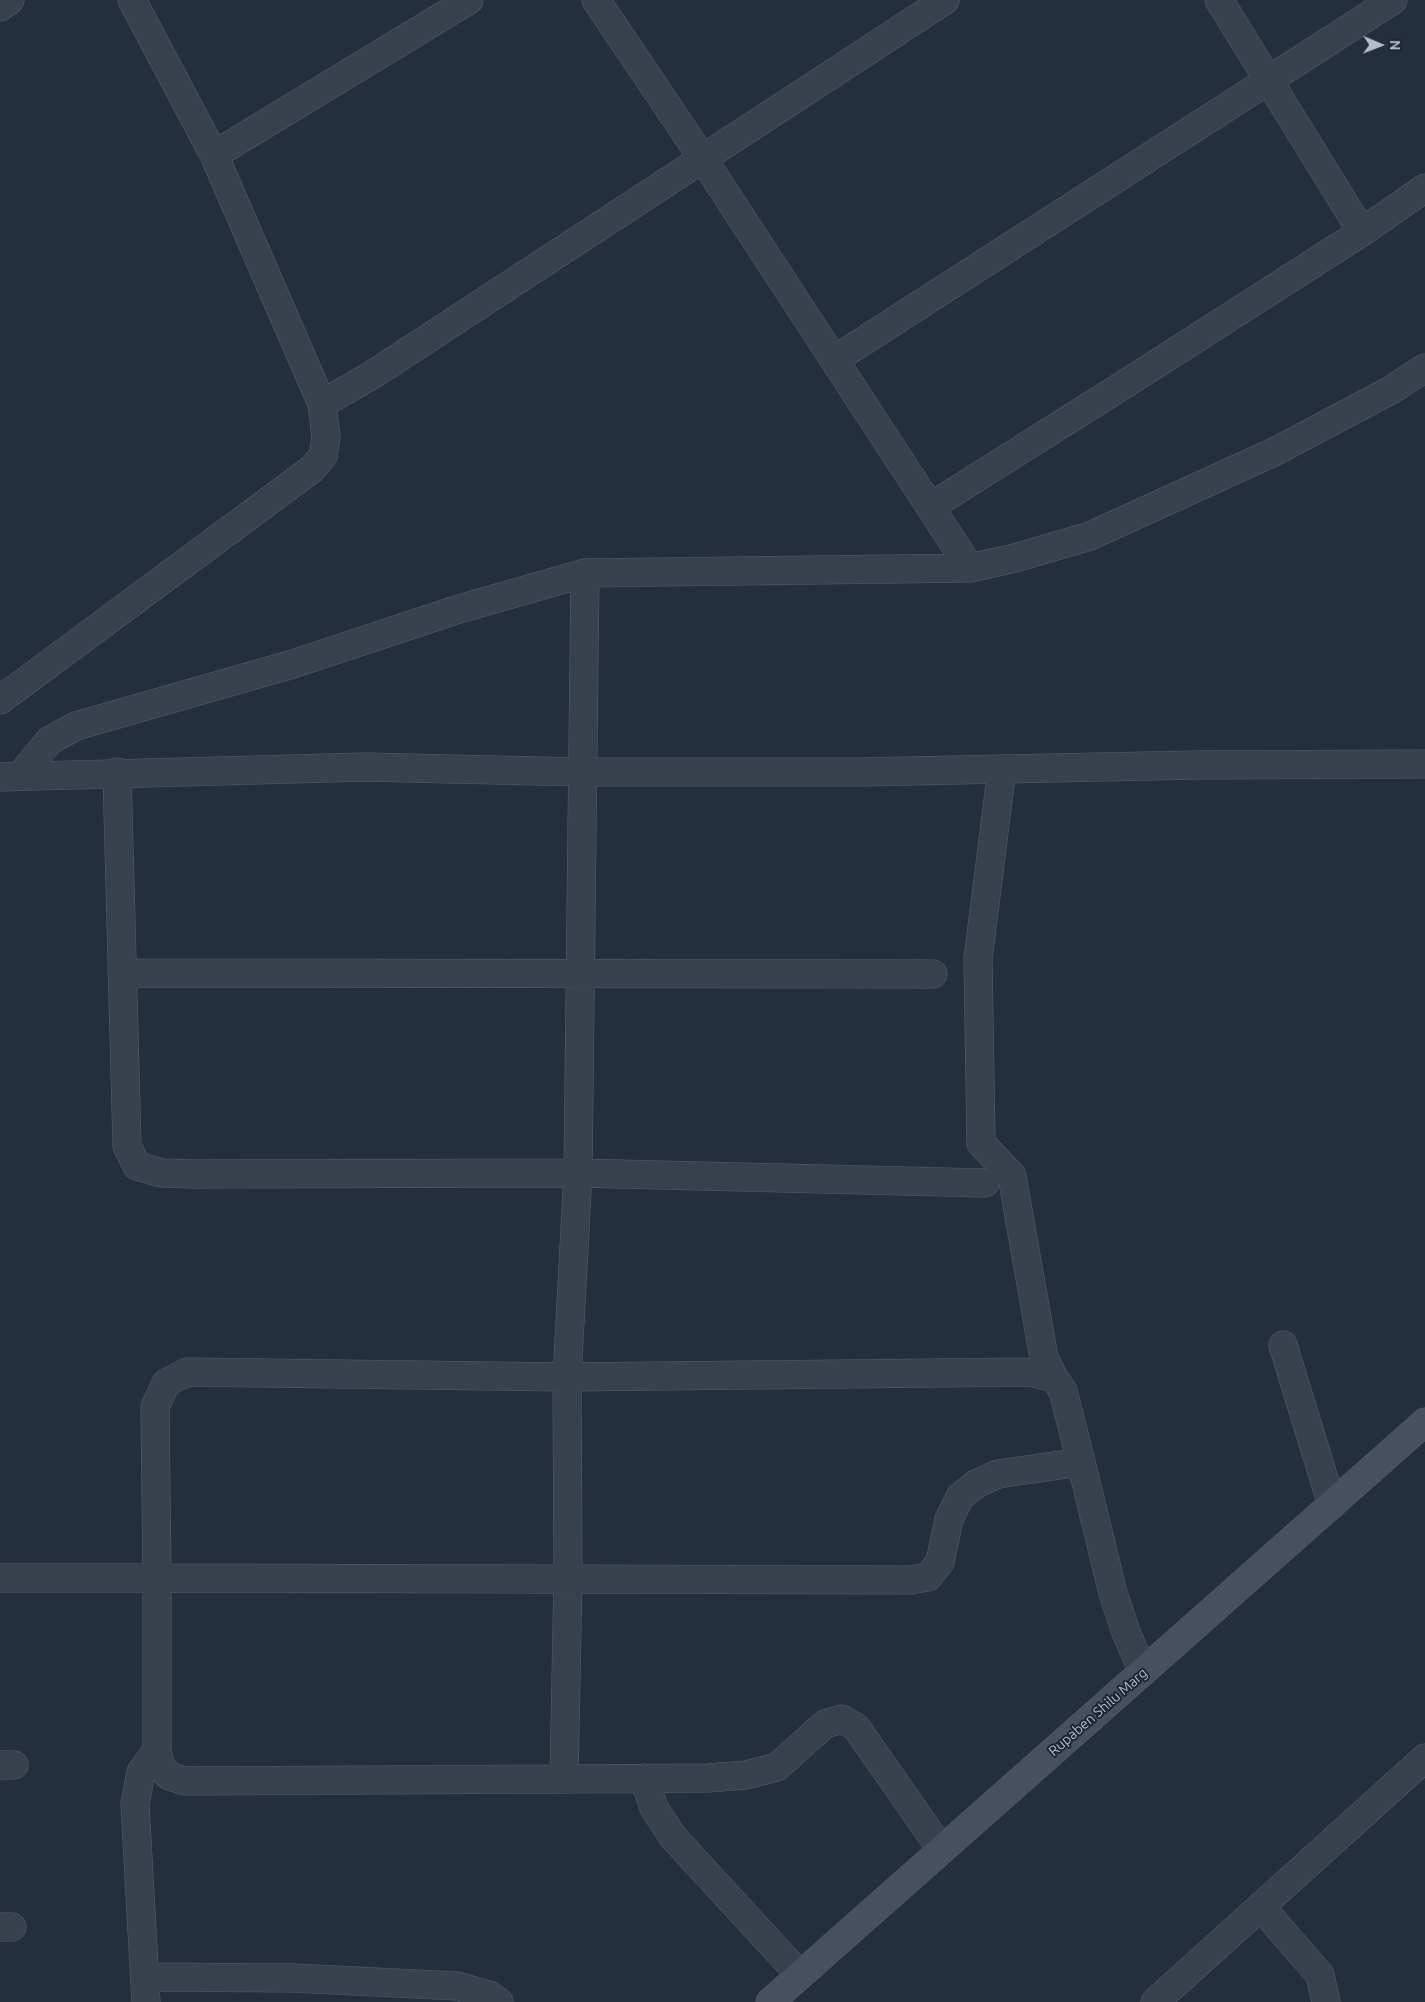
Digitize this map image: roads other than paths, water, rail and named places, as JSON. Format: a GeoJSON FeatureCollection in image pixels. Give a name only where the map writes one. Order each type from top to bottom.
{"type":"FeatureCollection","features":[{"type":"Feature","properties":{"kind":"street"},"geometry":{"type":"LineString","coordinates":[[0,7],[10,0]]}},
{"type":"Feature","properties":{"kind":"street"},"geometry":{"type":"LineString","coordinates":[[0,700],[312,469],[323,456],[326,437],[322,404],[214,155],[132,0]]}},
{"type":"Feature","properties":{"kind":"street"},"geometry":{"type":"LineString","coordinates":[[214,155],[469,0]]}},
{"type":"Feature","properties":{"kind":"street"},"geometry":{"type":"LineString","coordinates":[[596,0],[703,159],[970,568]]}},
{"type":"Feature","properties":{"kind":"street"},"geometry":{"type":"LineString","coordinates":[[322,404],[372,376],[945,0]]}},
{"type":"Feature","properties":{"kind":"street"},"geometry":{"type":"LineString","coordinates":[[1219,0],[1362,232]]}},
{"type":"Feature","properties":{"kind":"street"},"geometry":{"type":"LineString","coordinates":[[834,360],[1269,82],[1393,0]]}},
{"type":"Feature","properties":{"kind":"street"},"geometry":{"type":"LineString","coordinates":[[930,507],[1362,232],[1425,188]]}},
{"type":"Feature","properties":{"kind":"street"},"geometry":{"type":"LineString","coordinates":[[10,776],[49,741],[76,726],[293,664],[459,609],[585,573],[970,568],[1015,558],[1090,536],[1274,452],[1391,390],[1425,368]]}},
{"type":"Feature","properties":{"kind":"street"},"geometry":{"type":"LineString","coordinates":[[564,1779],[568,1578],[566,1377],[578,1173],[581,772],[585,573]]}},
{"type":"Feature","properties":{"kind":"street"},"geometry":{"type":"LineString","coordinates":[[10,776],[365,767],[581,772],[860,772],[1206,765],[1425,764]]}},
{"type":"Feature","properties":{"kind":"street"},"geometry":{"type":"LineString","coordinates":[[1002,769],[978,959],[981,1143],[1012,1176],[1044,1358],[1054,1378],[1064,1392],[1113,1593],[1126,1632],[1144,1672]]}},
{"type":"Feature","properties":{"kind":"street"},"geometry":{"type":"LineString","coordinates":[[117,772],[127,1146],[137,1166],[162,1173],[195,1174],[578,1173],[985,1183]]}},
{"type":"Feature","properties":{"kind":"street"},"geometry":{"type":"LineString","coordinates":[[122,973],[933,974]]}},
{"type":"Feature","properties":{"kind":"street"},"geometry":{"type":"LineString","coordinates":[[1283,1345],[1332,1505]]}},
{"type":"Feature","properties":{"kind":"street"},"geometry":{"type":"LineString","coordinates":[[941,1849],[856,1727],[842,1720],[825,1724],[777,1767],[746,1775],[564,1779],[185,1780],[169,1776],[160,1765],[156,1750],[156,1407],[166,1383],[187,1372],[566,1377],[1030,1372],[1054,1378]]}},
{"type":"Feature","properties":{"kind":"street","name":"Rupaben Shilu Marg"},"geometry":{"type":"LineString","coordinates":[[770,2002],[1425,1422]]}},
{"type":"Feature","properties":{"kind":"street"},"geometry":{"type":"LineString","coordinates":[[0,1578],[910,1580],[928,1577],[940,1562],[949,1519],[960,1497],[976,1484],[998,1474],[1081,1462]]}},
{"type":"Feature","properties":{"kind":"street"},"geometry":{"type":"LineString","coordinates":[[156,1750],[142,1772],[135,1804],[146,1989],[293,1978],[457,1986],[491,1996],[499,2002]]}},
{"type":"Feature","properties":{"kind":"street"},"geometry":{"type":"LineString","coordinates":[[1155,2002],[1425,1758]]}},
{"type":"Feature","properties":{"kind":"street"},"geometry":{"type":"LineString","coordinates":[[644,1778],[654,1808],[673,1837],[800,1976]]}},
{"type":"Feature","properties":{"kind":"street"},"geometry":{"type":"LineString","coordinates":[[1261,1907],[1320,1975],[1326,2002]]}}]}
